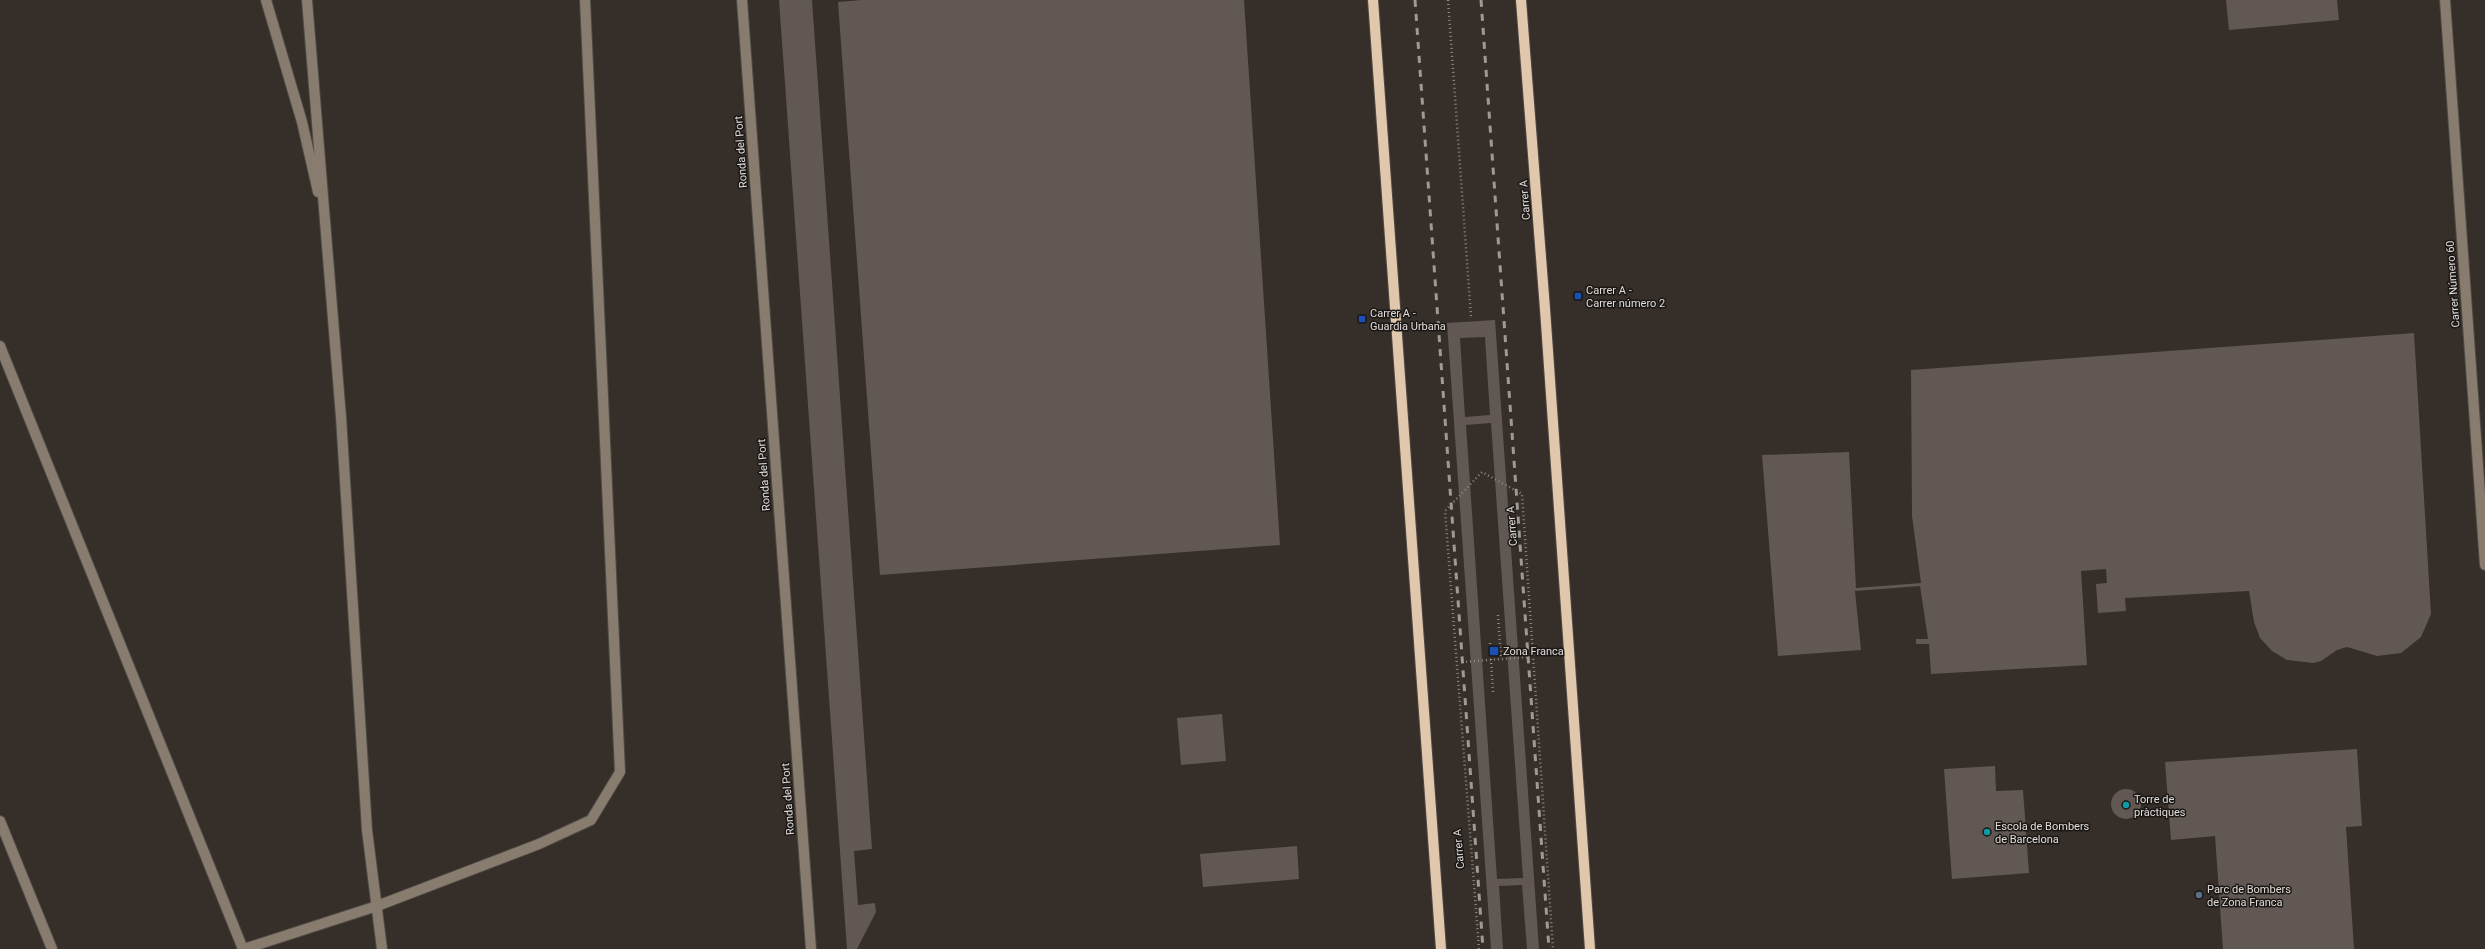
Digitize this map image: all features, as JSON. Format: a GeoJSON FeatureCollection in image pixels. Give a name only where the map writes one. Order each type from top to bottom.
{"type":"FeatureCollection","features":[{"type":"Feature","properties":{"kind":"main road"},"geometry":{"type":"LineString","coordinates":[[1373,0],[1441,949]]}},
{"type":"Feature","properties":{"kind":"main road","name":"Carrer A"},"geometry":{"type":"LineString","coordinates":[[1521,0],[1546,316],[1590,949]]}},
{"type":"Feature","properties":{"kind":"street"},"geometry":{"type":"LineString","coordinates":[[266,0],[302,122],[326,225]]}},
{"type":"Feature","properties":{"kind":"street"},"geometry":{"type":"LineString","coordinates":[[307,0],[326,225],[367,830],[382,949]]}},
{"type":"Feature","properties":{"kind":"street"},"geometry":{"type":"LineString","coordinates":[[0,346],[243,949],[376,906],[539,844],[591,820],[620,772],[585,0]]}},
{"type":"Feature","properties":{"kind":"street","name":"Ronda del Port"},"geometry":{"type":"LineString","coordinates":[[742,0],[810,949]]}},
{"type":"Feature","properties":{"kind":"street","name":"Carrer Número 60"},"geometry":{"type":"LineString","coordinates":[[2445,0],[2485,565]]}},
{"type":"Feature","properties":{"kind":"street"},"geometry":{"type":"LineString","coordinates":[[0,821],[52,949]]}},
{"type":"Feature","properties":{"kind":"path"},"geometry":{"type":"LineString","coordinates":[[1448,0],[1471,317]]}},
{"type":"Feature","properties":{"kind":"path","name":"Carrer A"},"geometry":{"type":"LineString","coordinates":[[1479,949],[1445,511],[1482,472],[1522,494],[1553,949]]}},
{"type":"Feature","properties":{"kind":"path"},"geometry":{"type":"LineString","coordinates":[[1498,615],[1501,659]]}},
{"type":"Feature","properties":{"kind":"path"},"geometry":{"type":"LineString","coordinates":[[1490,643],[1493,692]]}},
{"type":"Feature","properties":{"kind":"path"},"geometry":{"type":"LineString","coordinates":[[1462,662],[1528,657]]}},
{"type":"Feature","properties":{"kind":"building"},"geometry":{"type":"Polygon","coordinates":[[[779,0],[812,0],[872,849],[854,851],[858,905],[875,903],[876,912],[857,949],[847,949],[779,0]]]}},
{"type":"Feature","properties":{"kind":"building"},"geometry":{"type":"Polygon","coordinates":[[[862,0],[1244,0],[1280,545],[880,575],[838,2],[862,0]]]}},
{"type":"Feature","properties":{"kind":"building"},"geometry":{"type":"Polygon","coordinates":[[[2226,0],[2337,0],[2339,20],[2229,30],[2226,0]]]}},
{"type":"Feature","properties":{"kind":"building"},"geometry":{"type":"Polygon","coordinates":[[[1495,320],[1539,949],[1527,949],[1522,885],[1499,886],[1503,949],[1491,949],[1447,323],[1495,320]],[[1485,337],[1460,338],[1465,417],[1490,415],[1485,337]],[[1491,423],[1466,425],[1497,879],[1523,878],[1491,423]]]}},
{"type":"Feature","properties":{"kind":"building"},"geometry":{"type":"Polygon","coordinates":[[[2414,333],[2431,614],[2421,637],[2401,653],[2377,656],[2347,647],[2337,650],[2321,661],[2313,663],[2287,660],[2272,651],[2260,638],[2254,622],[2249,591],[2125,598],[2126,611],[2098,613],[2096,584],[2107,583],[2106,569],[2081,571],[2087,665],[1931,674],[1929,644],[1916,644],[1916,639],[1928,639],[1920,586],[1855,591],[1861,650],[1778,656],[1762,455],[1849,452],[1856,588],[1921,583],[1912,516],[1911,370],[2414,333]]]}},
{"type":"Feature","properties":{"kind":"building"},"geometry":{"type":"Polygon","coordinates":[[[1222,714],[1226,761],[1181,765],[1177,718],[1222,714]]]}},
{"type":"Feature","properties":{"kind":"building"},"geometry":{"type":"Polygon","coordinates":[[[2357,749],[2362,826],[2346,827],[2354,949],[2223,949],[2215,836],[2171,840],[2165,762],[2357,749]]]}},
{"type":"Feature","properties":{"kind":"building","name":"Escola de Bombers de Barcelona"},"geometry":{"type":"Polygon","coordinates":[[[1995,766],[1996,791],[2023,790],[2029,873],[1952,879],[1944,769],[1995,766]]]}},
{"type":"Feature","properties":{"kind":"building","name":"Torre de pràctiques"},"geometry":{"type":"Polygon","coordinates":[[[2126,789],[2137,793],[2141,804],[2137,815],[2126,819],[2115,815],[2111,804],[2115,793],[2126,789]]]}},
{"type":"Feature","properties":{"kind":"building"},"geometry":{"type":"Polygon","coordinates":[[[1297,846],[1299,879],[1203,887],[1200,854],[1297,846]]]}},
{"type":"Feature","properties":{"kind":"railway"},"geometry":{"type":"LineString","coordinates":[[1415,0],[1483,949]]}},
{"type":"Feature","properties":{"kind":"railway"},"geometry":{"type":"LineString","coordinates":[[1481,0],[1549,949]]}},
{"type":"Feature","properties":{"kind":"place","name":"Carrer A - Carrer número 2"},"geometry":{"type":"Point","coordinates":[1578,296]}},
{"type":"Feature","properties":{"kind":"place","name":"Carrer A - Guardia Urbana"},"geometry":{"type":"Point","coordinates":[1362,319]}},
{"type":"Feature","properties":{"kind":"place","name":"Zona Franca"},"geometry":{"type":"Point","coordinates":[1494,651]}},
{"type":"Feature","properties":{"kind":"place","name":"Torre de pràctiques"},"geometry":{"type":"Point","coordinates":[2126,805]}},
{"type":"Feature","properties":{"kind":"place","name":"Escola de Bombers de Barcelona"},"geometry":{"type":"Point","coordinates":[1987,832]}},
{"type":"Feature","properties":{"kind":"place","name":"Parc de Bombers de Zona Franca"},"geometry":{"type":"Point","coordinates":[2199,895]}}]}
